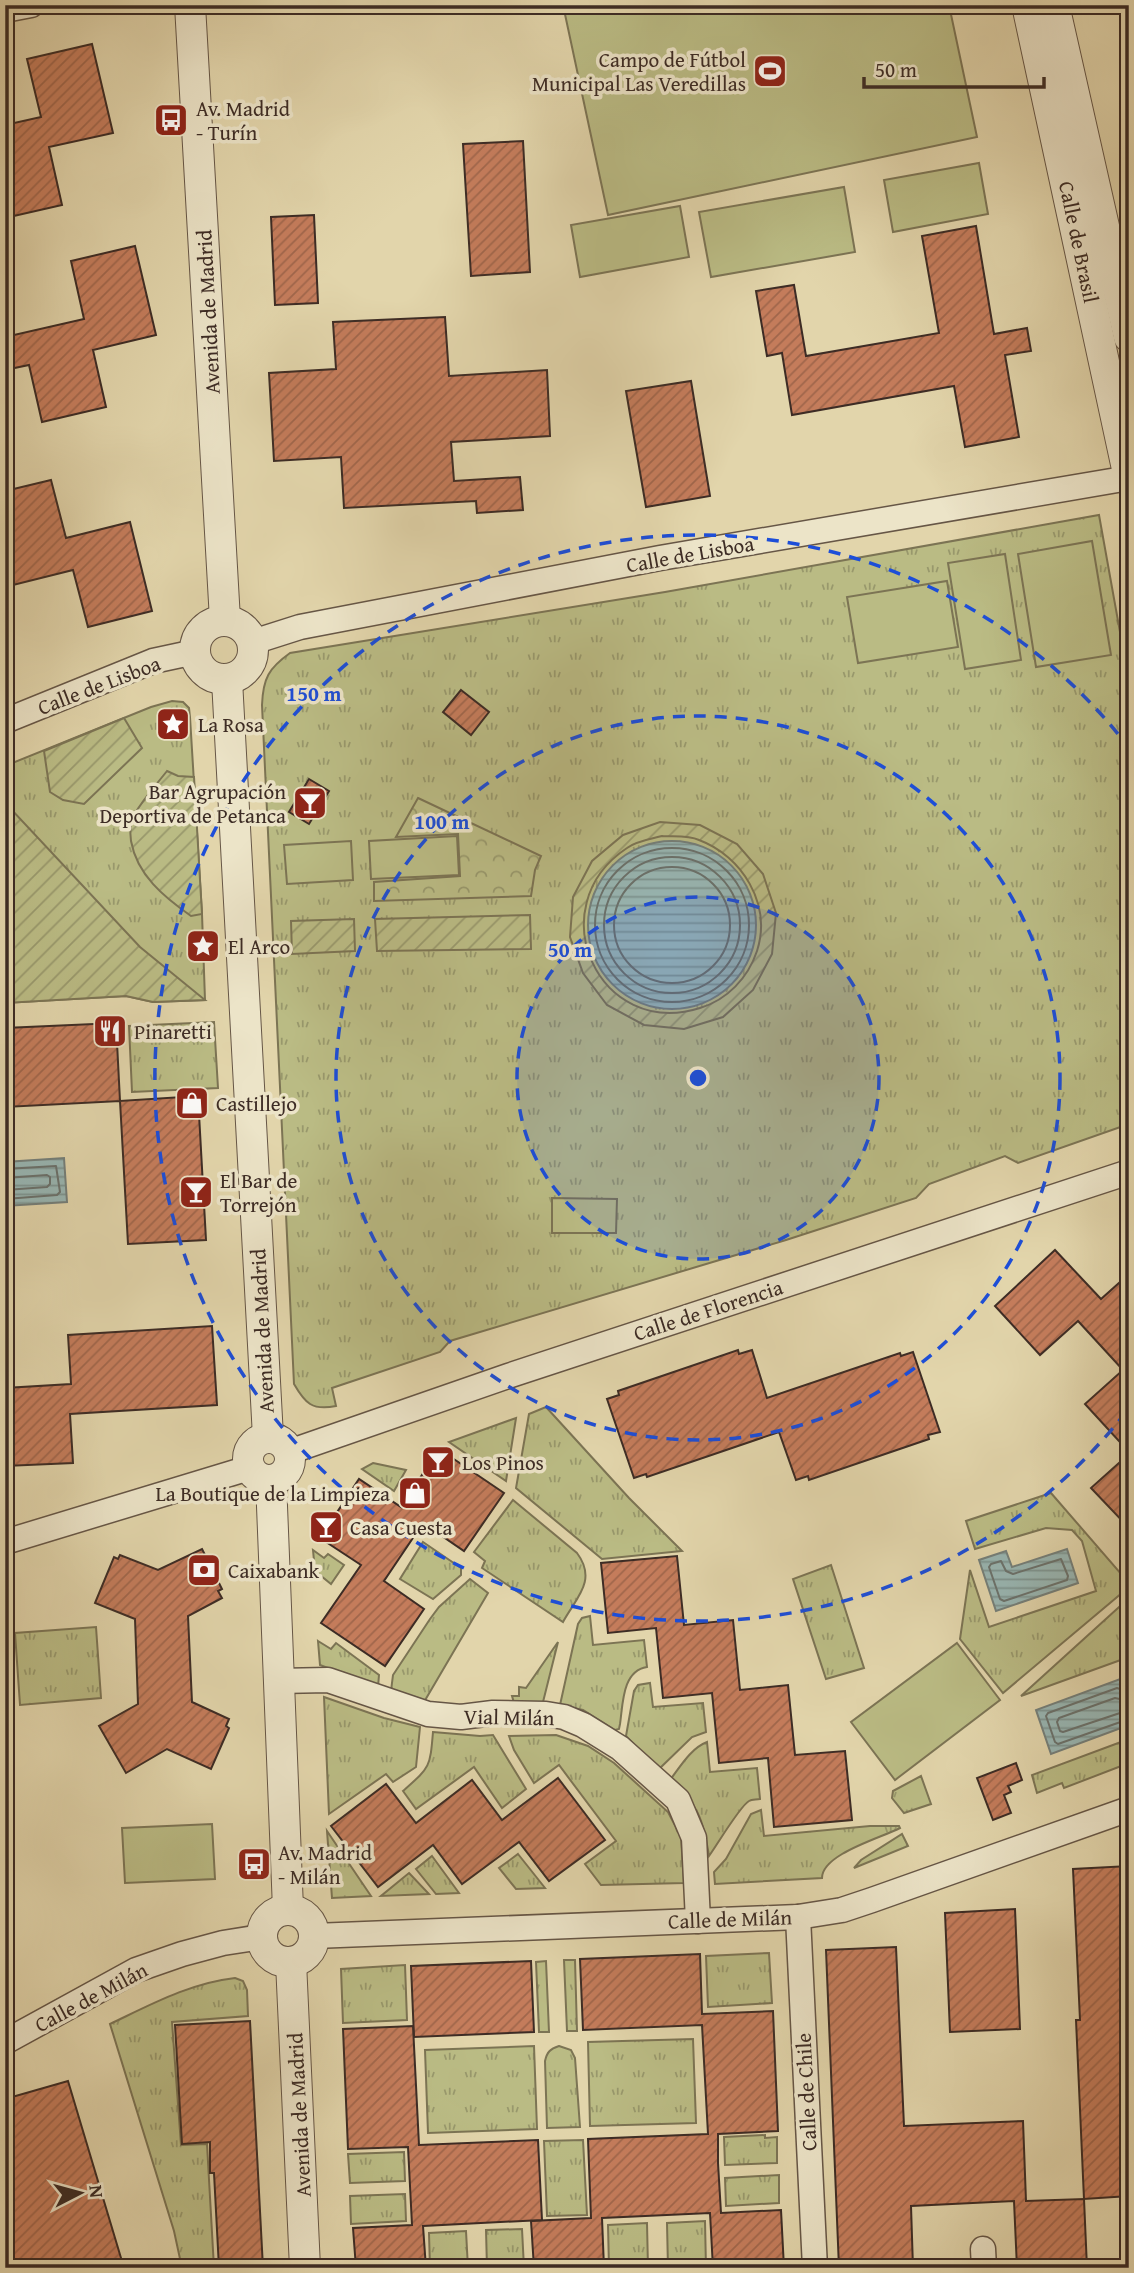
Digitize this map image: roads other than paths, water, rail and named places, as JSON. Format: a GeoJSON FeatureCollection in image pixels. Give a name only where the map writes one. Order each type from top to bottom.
{"type":"FeatureCollection","features":[{"type":"Feature","properties":{"kind":"street"},"geometry":{"type":"LineString","coordinates":[[5,10],[31,5]]}},
{"type":"Feature","properties":{"kind":"street","name":"Avenida de Madrid"},"geometry":{"type":"LineString","coordinates":[[190,5],[225,620]]}},
{"type":"Feature","properties":{"kind":"street","name":"Calle de Brasil"},"geometry":{"type":"LineString","coordinates":[[1027,5],[1129,478]]}},
{"type":"Feature","properties":{"kind":"street","name":"Calle de Brasil"},"geometry":{"type":"LineString","coordinates":[[1054,5],[1129,337]]}},
{"type":"Feature","properties":{"kind":"street","name":"Calle de Lisboa"},"geometry":{"type":"LineString","coordinates":[[253,642],[300,627],[660,558],[1129,478]]}},
{"type":"Feature","properties":{"kind":"street"},"geometry":{"type":"LineString","coordinates":[[212,622],[237,622],[247,630],[253,642],[254,654],[249,666],[240,676],[228,680],[216,678],[205,673],[198,663],[196,640],[202,629],[212,622]]}},
{"type":"Feature","properties":{"kind":"street","name":"Calle de Lisboa"},"geometry":{"type":"LineString","coordinates":[[5,721],[153,661],[195,652]]}},
{"type":"Feature","properties":{"kind":"street","name":"Avenida de Madrid"},"geometry":{"type":"LineString","coordinates":[[228,680],[279,1445]]}},
{"type":"Feature","properties":{"kind":"street","name":"Calle de Florencia"},"geometry":{"type":"LineString","coordinates":[[279,1445],[508,1376],[1129,1172]]}},
{"type":"Feature","properties":{"kind":"street"},"geometry":{"type":"LineString","coordinates":[[279,1445],[260,1439],[248,1452],[260,1474],[278,1681],[288,1909]]}},
{"type":"Feature","properties":{"kind":"street"},"geometry":{"type":"LineString","coordinates":[[5,1542],[260,1474]]}},
{"type":"Feature","properties":{"kind":"street","name":"Vial Milán"},"geometry":{"type":"LineString","coordinates":[[278,1681],[328,1680],[428,1714],[461,1717],[493,1713],[539,1714],[564,1717],[583,1725],[620,1748],[678,1800],[694,1838],[698,1921]]}},
{"type":"Feature","properties":{"kind":"street","name":"Calle de Milán"},"geometry":{"type":"LineString","coordinates":[[314,1936],[798,1917],[842,1910],[873,1900],[1129,1808]]}},
{"type":"Feature","properties":{"kind":"street"},"geometry":{"type":"LineString","coordinates":[[288,1909],[307,1917],[314,1936],[308,1953],[291,1962],[280,1961],[271,1956],[264,1948],[261,1937],[268,1918],[277,1911],[288,1909]]}},
{"type":"Feature","properties":{"kind":"street","name":"Calle de Chile"},"geometry":{"type":"LineString","coordinates":[[798,1917],[815,2268]]}},
{"type":"Feature","properties":{"kind":"street","name":"Calle de Milán"},"geometry":{"type":"LineString","coordinates":[[5,2042],[136,1970],[223,1943],[261,1937]]}},
{"type":"Feature","properties":{"kind":"street","name":"Avenida de Madrid"},"geometry":{"type":"LineString","coordinates":[[291,1962],[305,2268]]}},
{"type":"Feature","properties":{"kind":"water"},"geometry":{"type":"Polygon","coordinates":[[[672,841],[704,847],[732,865],[750,893],[756,925],[750,957],[732,985],[704,1003],[672,1009],[640,1003],[612,985],[594,957],[588,925],[594,893],[612,865],[640,847],[672,841]]]}},
{"type":"Feature","properties":{"kind":"water"},"geometry":{"type":"Polygon","coordinates":[[[64,1158],[67,1202],[5,1206],[5,1162],[64,1158]]]}},
{"type":"Feature","properties":{"kind":"water"},"geometry":{"type":"Polygon","coordinates":[[[1067,1549],[1078,1583],[996,1611],[979,1560],[1006,1551],[1012,1567],[1067,1549]]]}},
{"type":"Feature","properties":{"kind":"water"},"geometry":{"type":"Polygon","coordinates":[[[1123,1678],[1129,1693],[1129,1725],[1051,1754],[1036,1710],[1123,1678]]]}},
{"type":"Feature","properties":{"kind":"place","name":"Campo de Fútbol Municipal Las Veredillas"},"geometry":{"type":"Point","coordinates":[770,71]}},
{"type":"Feature","properties":{"kind":"place","name":"Av. Madrid - Turín"},"geometry":{"type":"Point","coordinates":[171,120]}},
{"type":"Feature","properties":{"kind":"place","name":"La Rosa"},"geometry":{"type":"Point","coordinates":[173,724]}},
{"type":"Feature","properties":{"kind":"place","name":"Bar Agrupación Deportiva de Petanca"},"geometry":{"type":"Point","coordinates":[310,803]}},
{"type":"Feature","properties":{"kind":"place","name":"El Arco"},"geometry":{"type":"Point","coordinates":[203,946]}},
{"type":"Feature","properties":{"kind":"place","name":"Pinaretti"},"geometry":{"type":"Point","coordinates":[110,1031]}},
{"type":"Feature","properties":{"kind":"place","name":"Castillejo"},"geometry":{"type":"Point","coordinates":[192,1103]}},
{"type":"Feature","properties":{"kind":"place","name":"El Bar de Torrejón"},"geometry":{"type":"Point","coordinates":[196,1192]}},
{"type":"Feature","properties":{"kind":"place","name":"Los Pinos"},"geometry":{"type":"Point","coordinates":[438,1462]}},
{"type":"Feature","properties":{"kind":"place","name":"La Boutique de la Limpieza"},"geometry":{"type":"Point","coordinates":[415,1493]}},
{"type":"Feature","properties":{"kind":"place","name":"Casa Cuesta"},"geometry":{"type":"Point","coordinates":[326,1527]}},
{"type":"Feature","properties":{"kind":"place","name":"Caixabank"},"geometry":{"type":"Point","coordinates":[204,1570]}},
{"type":"Feature","properties":{"kind":"place","name":"Av. Madrid - Milán"},"geometry":{"type":"Point","coordinates":[254,1864]}}]}
